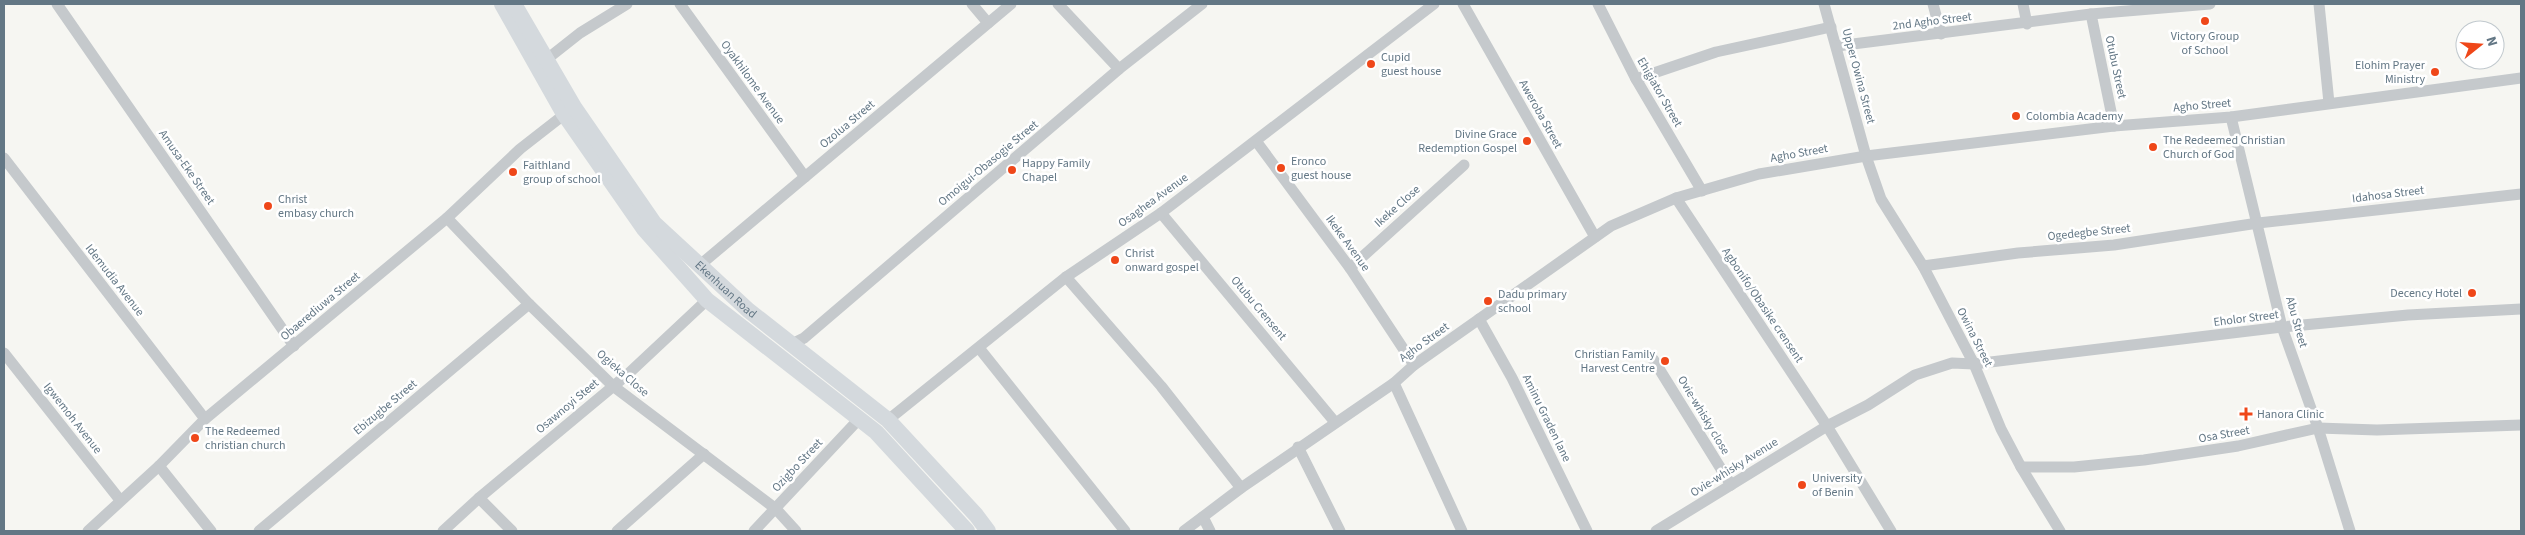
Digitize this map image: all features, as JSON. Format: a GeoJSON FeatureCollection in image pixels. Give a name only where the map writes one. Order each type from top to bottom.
{"type":"FeatureCollection","features":[{"type":"Feature","properties":{"kind":"main road","name":"Ekenhuan Road"},"geometry":{"type":"LineString","coordinates":[[502,4],[644,229],[707,300],[876,432],[967,531]]}},
{"type":"Feature","properties":{"kind":"main road","name":"Ekenhuan Road"},"geometry":{"type":"LineString","coordinates":[[514,4],[541,64]]}},
{"type":"Feature","properties":{"kind":"main road","name":"Ekenhuan Road"},"geometry":{"type":"LineString","coordinates":[[569,111],[654,223],[721,287],[888,420],[976,515],[988,531]]}},
{"type":"Feature","properties":{"kind":"street","name":"Amusa-Eke Street"},"geometry":{"type":"LineString","coordinates":[[57,4],[294,346]]}},
{"type":"Feature","properties":{"kind":"street"},"geometry":{"type":"LineString","coordinates":[[541,64],[580,33],[627,4]]}},
{"type":"Feature","properties":{"kind":"street","name":"Oyakhilome Avenue"},"geometry":{"type":"LineString","coordinates":[[680,4],[805,177]]}},
{"type":"Feature","properties":{"kind":"street"},"geometry":{"type":"LineString","coordinates":[[972,4],[988,23]]}},
{"type":"Feature","properties":{"kind":"street","name":"Ozolua Street"},"geometry":{"type":"LineString","coordinates":[[700,265],[1012,4]]}},
{"type":"Feature","properties":{"kind":"street"},"geometry":{"type":"LineString","coordinates":[[1058,4],[1119,69]]}},
{"type":"Feature","properties":{"kind":"street","name":"Omoigui-Obasogie Street"},"geometry":{"type":"LineString","coordinates":[[792,344],[804,338],[1119,69],[1202,4]]}},
{"type":"Feature","properties":{"kind":"street","name":"Osaghea Avenue"},"geometry":{"type":"LineString","coordinates":[[888,420],[1066,277],[1161,213],[1434,4]]}},
{"type":"Feature","properties":{"kind":"street","name":"Aweroba Street"},"geometry":{"type":"LineString","coordinates":[[1463,4],[1595,237]]}},
{"type":"Feature","properties":{"kind":"street","name":"Ehigiator Street"},"geometry":{"type":"LineString","coordinates":[[1598,4],[1636,79],[1702,191]]}},
{"type":"Feature","properties":{"kind":"street","name":"Upper Owina Street"},"geometry":{"type":"LineString","coordinates":[[1824,4],[1866,156]]}},
{"type":"Feature","properties":{"kind":"street"},"geometry":{"type":"LineString","coordinates":[[1933,4],[1940,34]]}},
{"type":"Feature","properties":{"kind":"street"},"geometry":{"type":"LineString","coordinates":[[2023,4],[2027,24]]}},
{"type":"Feature","properties":{"kind":"street","name":"2nd Agho Street"},"geometry":{"type":"LineString","coordinates":[[1837,46],[2027,24],[2090,14],[2210,4]]}},
{"type":"Feature","properties":{"kind":"street"},"geometry":{"type":"LineString","coordinates":[[2320,4],[2329,103]]}},
{"type":"Feature","properties":{"kind":"street","name":"Otubu Street"},"geometry":{"type":"LineString","coordinates":[[2090,14],[2114,126]]}},
{"type":"Feature","properties":{"kind":"street"},"geometry":{"type":"LineString","coordinates":[[1636,79],[1716,52],[1831,27]]}},
{"type":"Feature","properties":{"kind":"street","name":"Agho Street"},"geometry":{"type":"LineString","coordinates":[[1184,531],[1334,421],[1394,383],[1414,365],[1611,226],[1676,198],[1759,174],[1866,156],[2114,126],[2232,117],[2521,78]]}},
{"type":"Feature","properties":{"kind":"street","name":"Obaerediuwa Street"},"geometry":{"type":"LineString","coordinates":[[88,531],[120,500],[160,466],[205,418],[447,218],[520,149],[569,111]]}},
{"type":"Feature","properties":{"kind":"street","name":"Abu Street"},"geometry":{"type":"LineString","coordinates":[[2232,117],[2282,327],[2318,428],[2350,531]]}},
{"type":"Feature","properties":{"kind":"street","name":"Ikeke Avenue"},"geometry":{"type":"LineString","coordinates":[[1256,141],[1350,268],[1414,365]]}},
{"type":"Feature","properties":{"kind":"street","name":"Owina Street"},"geometry":{"type":"LineString","coordinates":[[1866,156],[1881,199],[1923,266],[1974,364],[2001,428],[2021,467],[2060,531]]}},
{"type":"Feature","properties":{"kind":"street","name":"Idemudia Avenue"},"geometry":{"type":"LineString","coordinates":[[4,158],[205,418]]}},
{"type":"Feature","properties":{"kind":"street","name":"Ikeke Close"},"geometry":{"type":"LineString","coordinates":[[1350,268],[1464,165]]}},
{"type":"Feature","properties":{"kind":"street","name":"Idahosa Street"},"geometry":{"type":"LineString","coordinates":[[2258,222],[2521,194]]}},
{"type":"Feature","properties":{"kind":"street","name":"Agbonifo/Obasike crensent"},"geometry":{"type":"LineString","coordinates":[[1676,198],[1827,426],[1890,531]]}},
{"type":"Feature","properties":{"kind":"street","name":"Otubu Crensent"},"geometry":{"type":"LineString","coordinates":[[1161,213],[1334,421]]}},
{"type":"Feature","properties":{"kind":"street","name":"Ogieka Close"},"geometry":{"type":"LineString","coordinates":[[447,218],[529,304],[613,386],[776,509],[796,531]]}},
{"type":"Feature","properties":{"kind":"street","name":"Ogedegbe Street"},"geometry":{"type":"LineString","coordinates":[[1923,266],[2018,253],[2114,245],[2258,222]]}},
{"type":"Feature","properties":{"kind":"street"},"geometry":{"type":"LineString","coordinates":[[1066,277],[1161,386],[1241,488]]}},
{"type":"Feature","properties":{"kind":"street","name":"Osawnoyi Steet"},"geometry":{"type":"LineString","coordinates":[[443,531],[479,498],[613,386],[707,300]]}},
{"type":"Feature","properties":{"kind":"street","name":"Ebizugbe Street"},"geometry":{"type":"LineString","coordinates":[[259,531],[529,304]]}},
{"type":"Feature","properties":{"kind":"street","name":"Eholor Street"},"geometry":{"type":"LineString","coordinates":[[1827,426],[1868,405],[1915,375],[1952,363],[1974,364],[2282,327],[2408,315],[2521,309]]}},
{"type":"Feature","properties":{"kind":"street","name":"Aminu Graden lane"},"geometry":{"type":"LineString","coordinates":[[1479,319],[1512,378],[1587,531]]}},
{"type":"Feature","properties":{"kind":"street"},"geometry":{"type":"LineString","coordinates":[[978,348],[1125,531]]}},
{"type":"Feature","properties":{"kind":"street","name":"Igwemoh Avenue"},"geometry":{"type":"LineString","coordinates":[[4,352],[120,500]]}},
{"type":"Feature","properties":{"kind":"street","name":"Ovie-whisky close"},"geometry":{"type":"LineString","coordinates":[[1653,359],[1731,485]]}},
{"type":"Feature","properties":{"kind":"street"},"geometry":{"type":"LineString","coordinates":[[1394,383],[1462,531]]}},
{"type":"Feature","properties":{"kind":"street","name":"Ozigbo Street"},"geometry":{"type":"LineString","coordinates":[[754,531],[860,418]]}},
{"type":"Feature","properties":{"kind":"street","name":"Osa Street"},"geometry":{"type":"LineString","coordinates":[[2021,467],[2074,467],[2144,460],[2238,446],[2318,428],[2377,430],[2521,425]]}},
{"type":"Feature","properties":{"kind":"street","name":"Ovie-whisky Avenue"},"geometry":{"type":"LineString","coordinates":[[1656,531],[1827,426]]}},
{"type":"Feature","properties":{"kind":"street"},"geometry":{"type":"LineString","coordinates":[[1298,447],[1340,531]]}},
{"type":"Feature","properties":{"kind":"street"},"geometry":{"type":"LineString","coordinates":[[617,531],[704,454]]}},
{"type":"Feature","properties":{"kind":"street"},"geometry":{"type":"LineString","coordinates":[[160,466],[211,531]]}},
{"type":"Feature","properties":{"kind":"street"},"geometry":{"type":"LineString","coordinates":[[479,498],[512,531]]}},
{"type":"Feature","properties":{"kind":"street"},"geometry":{"type":"LineString","coordinates":[[1202,517],[1210,531]]}},
{"type":"Feature","properties":{"kind":"place","name":"Victory Group of School"},"geometry":{"type":"Point","coordinates":[2205,21]}},
{"type":"Feature","properties":{"kind":"place","name":"Cupid guest house"},"geometry":{"type":"Point","coordinates":[1371,64]}},
{"type":"Feature","properties":{"kind":"place","name":"Elohim Prayer Ministry"},"geometry":{"type":"Point","coordinates":[2435,72]}},
{"type":"Feature","properties":{"kind":"place","name":"Colombia Academy"},"geometry":{"type":"Point","coordinates":[2016,116]}},
{"type":"Feature","properties":{"kind":"place","name":"Divine Grace Redemption Gospel"},"geometry":{"type":"Point","coordinates":[1527,141]}},
{"type":"Feature","properties":{"kind":"place","name":"The Redeemed Christian Church of God"},"geometry":{"type":"Point","coordinates":[2153,147]}},
{"type":"Feature","properties":{"kind":"place","name":"Eronco guest house"},"geometry":{"type":"Point","coordinates":[1281,168]}},
{"type":"Feature","properties":{"kind":"place","name":"Happy Family Chapel"},"geometry":{"type":"Point","coordinates":[1012,170]}},
{"type":"Feature","properties":{"kind":"place","name":"Faithland group of school"},"geometry":{"type":"Point","coordinates":[513,172]}},
{"type":"Feature","properties":{"kind":"place","name":"Christ embasy church"},"geometry":{"type":"Point","coordinates":[268,206]}},
{"type":"Feature","properties":{"kind":"place","name":"Christ onward gospel"},"geometry":{"type":"Point","coordinates":[1115,260]}},
{"type":"Feature","properties":{"kind":"place","name":"Decency Hotel"},"geometry":{"type":"Point","coordinates":[2472,293]}},
{"type":"Feature","properties":{"kind":"place","name":"Dadu primary school"},"geometry":{"type":"Point","coordinates":[1488,301]}},
{"type":"Feature","properties":{"kind":"place","name":"Christian Family Harvest Centre"},"geometry":{"type":"Point","coordinates":[1665,361]}},
{"type":"Feature","properties":{"kind":"place","name":"Hanora Clinic"},"geometry":{"type":"Point","coordinates":[2246,414]}},
{"type":"Feature","properties":{"kind":"place","name":"The Redeemed christian church"},"geometry":{"type":"Point","coordinates":[195,438]}},
{"type":"Feature","properties":{"kind":"place","name":"University of Benin"},"geometry":{"type":"Point","coordinates":[1802,485]}}]}
